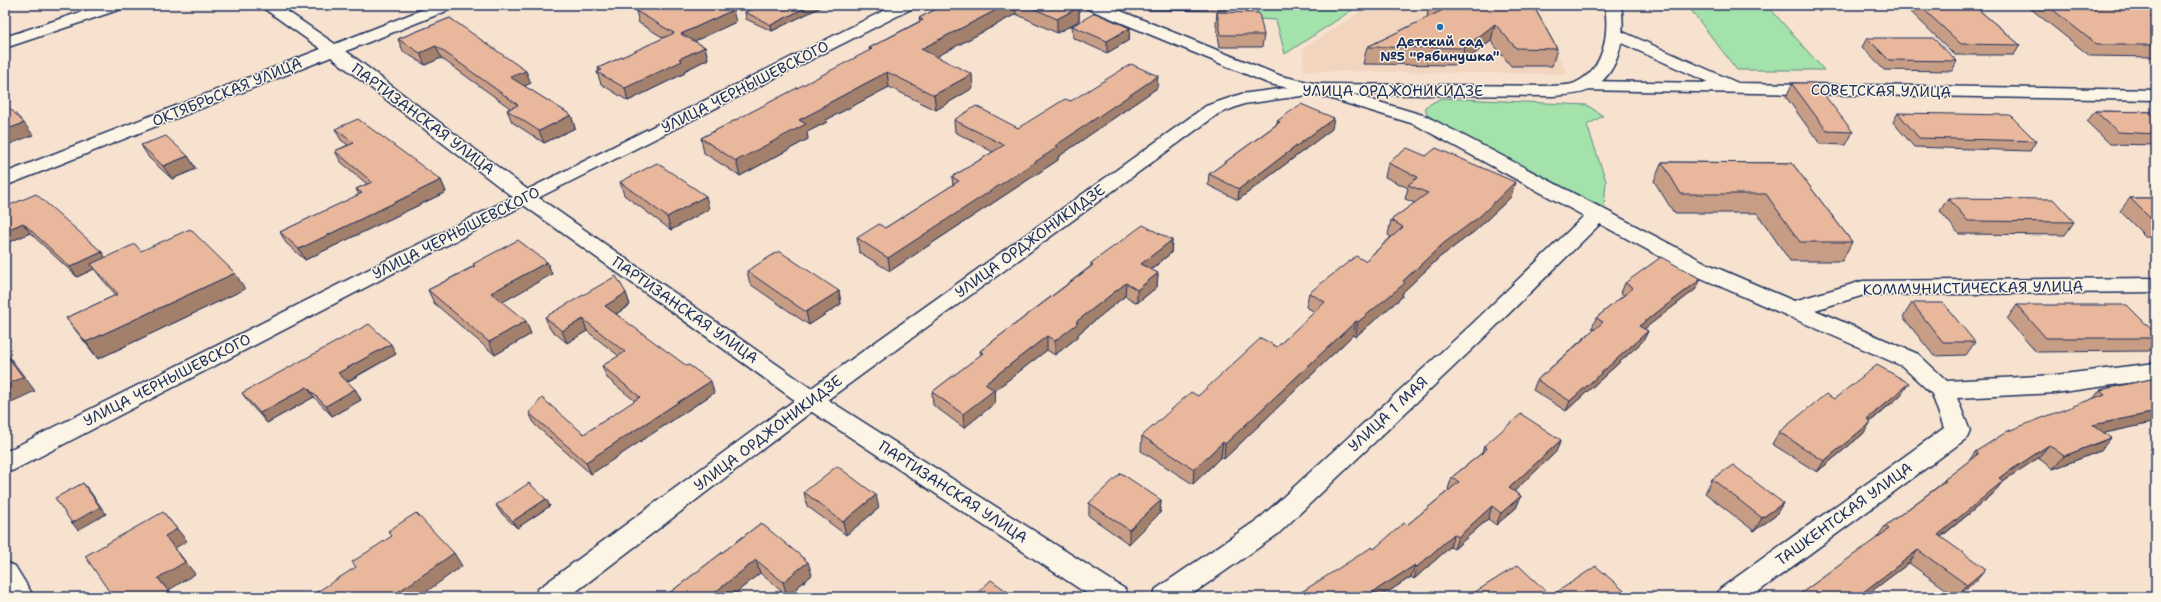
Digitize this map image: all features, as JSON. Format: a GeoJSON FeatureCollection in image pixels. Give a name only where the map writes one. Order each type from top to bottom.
{"type":"FeatureCollection","features":[{"type":"Feature","properties":{"kind":"street"},"geometry":{"type":"LineString","coordinates":[[5,43],[118,5]]}},
{"type":"Feature","properties":{"kind":"street","name":"ПАРТИЗАНСКАЯ УЛИЦА"},"geometry":{"type":"LineString","coordinates":[[267,5],[333,50],[525,197],[811,400],[1115,597]]}},
{"type":"Feature","properties":{"kind":"street","name":"ОКТЯБРЬСКАЯ УЛИЦА"},"geometry":{"type":"LineString","coordinates":[[5,180],[448,5]]}},
{"type":"Feature","properties":{"kind":"street","name":"УЛИЦА ЧЕРНЫШЕВСКОГО"},"geometry":{"type":"LineString","coordinates":[[5,463],[525,197],[907,5]]}},
{"type":"Feature","properties":{"kind":"street"},"geometry":{"type":"LineString","coordinates":[[1092,5],[1276,80],[1316,89],[1420,120],[1700,269],[1910,360],[1942,390],[2055,384],[2156,371]]}},
{"type":"Feature","properties":{"kind":"street"},"geometry":{"type":"LineString","coordinates":[[1583,86],[1603,70],[1613,46],[1616,18],[1613,5]]}},
{"type":"Feature","properties":{"kind":"street"},"geometry":{"type":"LineString","coordinates":[[1614,32],[1737,88]]}},
{"type":"Feature","properties":{"kind":"street","name":"УЛИЦА ОРДЖОНИКИДЗЕ"},"geometry":{"type":"LineString","coordinates":[[548,597],[811,400],[1212,110],[1241,99],[1316,89],[1552,91],[1583,86]]}},
{"type":"Feature","properties":{"kind":"street","name":"СОВЕТСКАЯ УЛИЦА"},"geometry":{"type":"LineString","coordinates":[[1583,86],[2156,95]]}},
{"type":"Feature","properties":{"kind":"street","name":"УЛИЦА 1 МАЯ"},"geometry":{"type":"LineString","coordinates":[[1166,597],[1269,526],[1479,330],[1597,215]]}},
{"type":"Feature","properties":{"kind":"street","name":"КОММУНИСТИЧЕСКАЯ УЛИЦА"},"geometry":{"type":"LineString","coordinates":[[1794,309],[1863,288],[2156,285]]}},
{"type":"Feature","properties":{"kind":"street","name":"ТАШКЕНТСКАЯ УЛИЦА"},"geometry":{"type":"LineString","coordinates":[[1730,597],[1958,431],[1942,390]]}},
{"type":"Feature","properties":{"kind":"street"},"geometry":{"type":"LineString","coordinates":[[5,574],[20,597]]}},
{"type":"Feature","properties":{"kind":"shaded area","name":"Детский сад №5 \"Рябинушка\""},"geometry":{"type":"Polygon","coordinates":[[[1371,5],[1532,5],[1567,74],[1304,71],[1303,49],[1371,5]]]}},
{"type":"Feature","properties":{"kind":"green space"},"geometry":{"type":"Polygon","coordinates":[[[1256,5],[1360,5],[1285,54],[1276,20],[1257,19],[1256,5]]]}},
{"type":"Feature","properties":{"kind":"green space"},"geometry":{"type":"Polygon","coordinates":[[[1687,5],[1767,5],[1824,70],[1737,70],[1687,5]]]}},
{"type":"Feature","properties":{"kind":"green space"},"geometry":{"type":"Polygon","coordinates":[[[1441,98],[1587,105],[1603,116],[1587,125],[1606,181],[1604,208],[1428,118],[1425,107],[1441,98]]]}},
{"type":"Feature","properties":{"kind":"building"},"geometry":{"type":"Polygon","coordinates":[[[651,5],[724,5],[733,10],[681,34],[705,47],[679,59],[682,61],[625,88],[597,72],[602,70],[598,68],[674,33],[636,11],[651,5]]]}},
{"type":"Feature","properties":{"kind":"building"},"geometry":{"type":"Polygon","coordinates":[[[761,5],[811,5],[771,25],[745,12],[761,5]]]}},
{"type":"Feature","properties":{"kind":"building"},"geometry":{"type":"Polygon","coordinates":[[[944,5],[1006,5],[921,49],[972,74],[934,95],[887,72],[799,120],[806,124],[736,161],[701,138],[872,49],[869,48],[923,20],[919,18],[944,5]]]}},
{"type":"Feature","properties":{"kind":"building"},"geometry":{"type":"Polygon","coordinates":[[[1026,5],[1076,5],[1079,7],[1057,19],[1026,5]]]}},
{"type":"Feature","properties":{"kind":"building"},"geometry":{"type":"Polygon","coordinates":[[[1429,5],[1533,5],[1557,49],[1516,48],[1495,24],[1464,48],[1367,47],[1443,10],[1429,5]]]}},
{"type":"Feature","properties":{"kind":"building"},"geometry":{"type":"Polygon","coordinates":[[[1919,5],[1973,5],[2020,45],[1961,44],[1919,5]]]}},
{"type":"Feature","properties":{"kind":"building"},"geometry":{"type":"Polygon","coordinates":[[[2047,5],[2156,5],[2156,17],[2150,17],[2156,21],[2156,45],[2097,45],[2047,5]]]}},
{"type":"Feature","properties":{"kind":"building"},"geometry":{"type":"Polygon","coordinates":[[[1217,12],[1259,13],[1264,35],[1221,35],[1217,12]]]}},
{"type":"Feature","properties":{"kind":"building"},"geometry":{"type":"Polygon","coordinates":[[[1095,13],[1130,28],[1107,41],[1072,26],[1095,13]]]}},
{"type":"Feature","properties":{"kind":"building"},"geometry":{"type":"Polygon","coordinates":[[[450,18],[526,71],[510,77],[571,115],[539,131],[507,110],[518,105],[436,46],[420,53],[398,39],[450,18]]]}},
{"type":"Feature","properties":{"kind":"building"},"geometry":{"type":"Polygon","coordinates":[[[1867,38],[1933,38],[1957,61],[1889,60],[1867,38]]]}},
{"type":"Feature","properties":{"kind":"building"},"geometry":{"type":"Polygon","coordinates":[[[1131,64],[1158,76],[1055,146],[1058,147],[888,258],[857,238],[879,224],[885,228],[959,181],[952,177],[1004,145],[954,120],[976,106],[1018,128],[1065,99],[1071,101],[1131,64]]]}},
{"type":"Feature","properties":{"kind":"building"},"geometry":{"type":"Polygon","coordinates":[[[1815,83],[1853,132],[1827,131],[1792,84],[1815,83]]]}},
{"type":"Feature","properties":{"kind":"building"},"geometry":{"type":"Polygon","coordinates":[[[1301,104],[1334,118],[1239,189],[1209,174],[1280,122],[1277,121],[1301,104]]]}},
{"type":"Feature","properties":{"kind":"building"},"geometry":{"type":"Polygon","coordinates":[[[8,106],[24,123],[5,130],[5,107],[8,106]]]}},
{"type":"Feature","properties":{"kind":"building"},"geometry":{"type":"Polygon","coordinates":[[[2095,111],[2156,112],[2156,134],[2118,132],[2095,111]]]}},
{"type":"Feature","properties":{"kind":"building"},"geometry":{"type":"Polygon","coordinates":[[[1898,113],[2010,115],[2036,141],[1919,138],[1898,113]]]}},
{"type":"Feature","properties":{"kind":"building"},"geometry":{"type":"Polygon","coordinates":[[[358,119],[441,180],[299,249],[280,232],[362,193],[356,189],[372,182],[335,151],[354,143],[335,129],[358,119]]]}},
{"type":"Feature","properties":{"kind":"building"},"geometry":{"type":"Polygon","coordinates":[[[166,136],[188,156],[163,166],[141,145],[166,136]]]}},
{"type":"Feature","properties":{"kind":"building"},"geometry":{"type":"Polygon","coordinates":[[[1407,148],[1426,156],[1436,148],[1515,182],[1479,217],[1444,243],[1403,281],[1405,283],[1358,322],[1356,321],[1225,444],[1223,442],[1194,469],[1142,436],[1191,392],[1198,396],[1261,338],[1277,347],[1325,302],[1309,293],[1356,256],[1365,261],[1403,227],[1391,220],[1428,193],[1408,185],[1418,177],[1388,163],[1407,148]]]}},
{"type":"Feature","properties":{"kind":"building"},"geometry":{"type":"Polygon","coordinates":[[[1662,162],[1792,163],[1852,242],[1800,242],[1766,194],[1681,194],[1662,162]]]}},
{"type":"Feature","properties":{"kind":"building"},"geometry":{"type":"Polygon","coordinates":[[[657,163],[706,196],[667,217],[620,182],[657,163]]]}},
{"type":"Feature","properties":{"kind":"building"},"geometry":{"type":"Polygon","coordinates":[[[36,194],[102,252],[70,267],[23,223],[5,231],[5,207],[36,194]]]}},
{"type":"Feature","properties":{"kind":"building"},"geometry":{"type":"Polygon","coordinates":[[[1948,198],[2053,199],[2074,222],[1968,221],[1948,198]]]}},
{"type":"Feature","properties":{"kind":"building"},"geometry":{"type":"Polygon","coordinates":[[[2130,198],[2156,198],[2156,224],[2130,198]]]}},
{"type":"Feature","properties":{"kind":"building"},"geometry":{"type":"Polygon","coordinates":[[[1143,225],[1172,240],[1141,264],[1158,273],[1137,290],[1126,283],[1076,322],[1078,323],[1055,341],[1047,336],[985,384],[994,390],[963,414],[932,392],[983,353],[980,351],[1093,265],[1091,263],[1143,225]]]}},
{"type":"Feature","properties":{"kind":"building"},"geometry":{"type":"Polygon","coordinates":[[[190,229],[235,273],[86,342],[66,318],[118,294],[91,264],[135,244],[141,251],[190,229]]]}},
{"type":"Feature","properties":{"kind":"building"},"geometry":{"type":"Polygon","coordinates":[[[518,240],[547,262],[491,293],[526,321],[489,342],[428,290],[475,266],[473,264],[518,240]]]}},
{"type":"Feature","properties":{"kind":"building"},"geometry":{"type":"Polygon","coordinates":[[[779,251],[839,291],[806,312],[747,271],[779,251]]]}},
{"type":"Feature","properties":{"kind":"building"},"geometry":{"type":"Polygon","coordinates":[[[1661,257],[1701,279],[1639,326],[1648,331],[1570,401],[1537,380],[1603,322],[1596,318],[1633,288],[1625,283],[1661,257]]]}},
{"type":"Feature","properties":{"kind":"building"},"geometry":{"type":"Polygon","coordinates":[[[616,276],[626,293],[605,306],[687,366],[689,365],[711,381],[586,462],[529,413],[542,398],[584,434],[640,397],[602,366],[625,352],[583,319],[562,331],[545,317],[616,276]]]}},
{"type":"Feature","properties":{"kind":"building"},"geometry":{"type":"Polygon","coordinates":[[[1912,303],[1943,303],[1975,342],[1943,342],[1912,303]]]}},
{"type":"Feature","properties":{"kind":"building"},"geometry":{"type":"Polygon","coordinates":[[[2017,305],[2127,305],[2156,334],[2156,338],[2046,338],[2017,305]]]}},
{"type":"Feature","properties":{"kind":"building"},"geometry":{"type":"Polygon","coordinates":[[[369,324],[391,344],[338,373],[355,389],[326,406],[307,387],[260,413],[242,393],[369,324]]]}},
{"type":"Feature","properties":{"kind":"building"},"geometry":{"type":"Polygon","coordinates":[[[5,353],[23,377],[5,386],[5,353]]]}},
{"type":"Feature","properties":{"kind":"building"},"geometry":{"type":"Polygon","coordinates":[[[1877,365],[1909,383],[1867,419],[1871,422],[1824,461],[1779,432],[1826,394],[1834,399],[1877,365]]]}},
{"type":"Feature","properties":{"kind":"building"},"geometry":{"type":"Polygon","coordinates":[[[2156,378],[2156,412],[2093,425],[2111,438],[2064,456],[2049,445],[1999,478],[2003,481],[1938,535],[1986,569],[1967,585],[1918,550],[1862,593],[1861,592],[1854,597],[1796,597],[1889,529],[1885,526],[1946,481],[1944,480],[1978,454],[1975,452],[2008,431],[2105,394],[2100,390],[2156,378]]]}},
{"type":"Feature","properties":{"kind":"building"},"geometry":{"type":"Polygon","coordinates":[[[1521,414],[1561,440],[1509,488],[1521,496],[1501,513],[1492,506],[1458,537],[1454,534],[1417,567],[1415,565],[1365,597],[1303,597],[1300,593],[1372,547],[1374,549],[1404,523],[1407,525],[1459,482],[1452,477],[1487,449],[1484,446],[1521,414]]]}},
{"type":"Feature","properties":{"kind":"building"},"geometry":{"type":"Polygon","coordinates":[[[1733,465],[1783,503],[1762,518],[1712,479],[1733,465]]]}},
{"type":"Feature","properties":{"kind":"building"},"geometry":{"type":"Polygon","coordinates":[[[837,466],[876,495],[843,522],[804,492],[837,466]]]}},
{"type":"Feature","properties":{"kind":"building"},"geometry":{"type":"Polygon","coordinates":[[[1121,473],[1161,500],[1129,530],[1089,503],[1121,473]]]}},
{"type":"Feature","properties":{"kind":"building"},"geometry":{"type":"Polygon","coordinates":[[[83,483],[100,507],[72,523],[55,498],[83,483]]]}},
{"type":"Feature","properties":{"kind":"building"},"geometry":{"type":"Polygon","coordinates":[[[529,483],[546,499],[513,521],[496,505],[529,483]]]}},
{"type":"Feature","properties":{"kind":"building"},"geometry":{"type":"Polygon","coordinates":[[[163,512],[177,529],[165,536],[185,562],[158,578],[173,597],[113,597],[85,556],[163,512]]]}},
{"type":"Feature","properties":{"kind":"building"},"geometry":{"type":"Polygon","coordinates":[[[416,513],[454,553],[390,597],[309,597],[356,567],[352,562],[392,536],[388,531],[416,513]]]}},
{"type":"Feature","properties":{"kind":"building"},"geometry":{"type":"Polygon","coordinates":[[[761,523],[808,562],[783,582],[756,560],[709,597],[664,597],[761,523]]]}},
{"type":"Feature","properties":{"kind":"building"},"geometry":{"type":"Polygon","coordinates":[[[1518,565],[1551,596],[1596,566],[1631,597],[1467,597],[1518,565]]]}},
{"type":"Feature","properties":{"kind":"building"},"geometry":{"type":"Polygon","coordinates":[[[991,580],[1015,597],[973,597],[991,580]]]}},
{"type":"Feature","properties":{"kind":"place","name":"Детский сад №5 \"Рябинушка\""},"geometry":{"type":"Point","coordinates":[1440,27]}}]}
